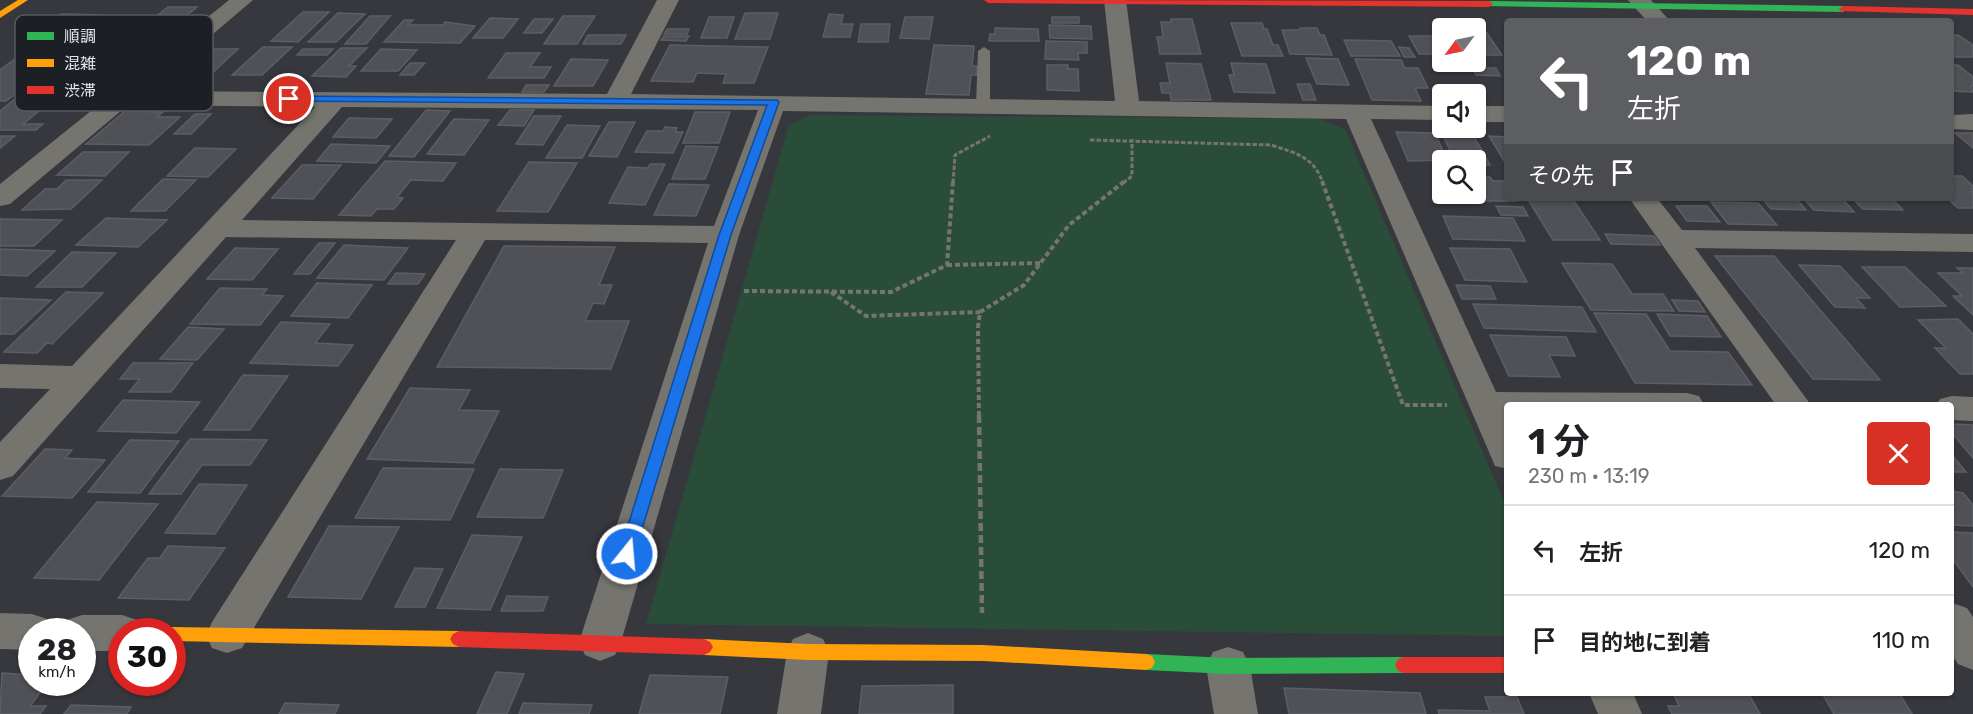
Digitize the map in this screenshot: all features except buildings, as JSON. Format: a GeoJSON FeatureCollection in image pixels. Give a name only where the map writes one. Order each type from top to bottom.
{"type":"FeatureCollection","features":[{"type":"Feature","properties":{"kind":"street"},"geometry":{"type":"LineString","coordinates":[[0,15],[24,0]]}},
{"type":"Feature","properties":{"kind":"street"},"geometry":{"type":"LineString","coordinates":[[213,24],[242,0]]}},
{"type":"Feature","properties":{"kind":"street"},"geometry":{"type":"LineString","coordinates":[[615,100],[668,0]]}},
{"type":"Feature","properties":{"kind":"street"},"geometry":{"type":"LineString","coordinates":[[988,0],[1642,3],[1973,12]]}},
{"type":"Feature","properties":{"kind":"street"},"geometry":{"type":"LineString","coordinates":[[1115,1],[1128,109]]}},
{"type":"Feature","properties":{"kind":"street"},"geometry":{"type":"LineString","coordinates":[[1642,3],[1656,18]]}},
{"type":"Feature","properties":{"kind":"street"},"geometry":{"type":"LineString","coordinates":[[213,98],[615,100],[1432,113]]}},
{"type":"Feature","properties":{"kind":"street"},"geometry":{"type":"LineString","coordinates":[[0,466],[336,99]]}},
{"type":"Feature","properties":{"kind":"street"},"geometry":{"type":"LineString","coordinates":[[600,642],[707,290],[774,102]]}},
{"type":"Feature","properties":{"kind":"street"},"geometry":{"type":"LineString","coordinates":[[0,198],[107,111]]}},
{"type":"Feature","properties":{"kind":"street"},"geometry":{"type":"LineString","coordinates":[[1355,112],[1504,447]]}},
{"type":"Feature","properties":{"kind":"street"},"geometry":{"type":"LineString","coordinates":[[1486,114],[1504,114]]}},
{"type":"Feature","properties":{"kind":"street"},"geometry":{"type":"LineString","coordinates":[[1954,122],[1973,122]]}},
{"type":"Feature","properties":{"kind":"street"},"geometry":{"type":"LineString","coordinates":[[1645,201],[1792,402]]}},
{"type":"Feature","properties":{"kind":"street"},"geometry":{"type":"LineString","coordinates":[[216,228],[725,235]]}},
{"type":"Feature","properties":{"kind":"street"},"geometry":{"type":"LineString","coordinates":[[227,635],[476,231]]}},
{"type":"Feature","properties":{"kind":"street"},"geometry":{"type":"LineString","coordinates":[[1673,239],[1973,243]]}},
{"type":"Feature","properties":{"kind":"street"},"geometry":{"type":"LineString","coordinates":[[0,376],[80,378]]}},
{"type":"Feature","properties":{"kind":"street"},"geometry":{"type":"LineString","coordinates":[[1485,404],[1504,404]]}},
{"type":"Feature","properties":{"kind":"street"},"geometry":{"type":"LineString","coordinates":[[1954,408],[1973,408]]}},
{"type":"Feature","properties":{"kind":"street"},"geometry":{"type":"LineString","coordinates":[[1954,624],[1973,651]]}},
{"type":"Feature","properties":{"kind":"street"},"geometry":{"type":"LineString","coordinates":[[0,631],[18,632]]}},
{"type":"Feature","properties":{"kind":"street"},"geometry":{"type":"LineString","coordinates":[[186,634],[600,642],[808,652],[983,653],[1228,666],[1504,665]]}},
{"type":"Feature","properties":{"kind":"street"},"geometry":{"type":"LineString","coordinates":[[799,714],[808,652]]}},
{"type":"Feature","properties":{"kind":"street"},"geometry":{"type":"LineString","coordinates":[[1228,666],[1236,714]]}},
{"type":"Feature","properties":{"kind":"street"},"geometry":{"type":"LineString","coordinates":[[1612,696],[1620,714]]}},
{"type":"Feature","properties":{"kind":"lane"},"geometry":{"type":"LineString","coordinates":[[983,106],[984,51]]}},
{"type":"Feature","properties":{"kind":"path"},"geometry":{"type":"LineString","coordinates":[[831,292],[866,316],[980,312],[1024,285],[1069,225],[1132,176],[1132,141],[1128,109]]}},
{"type":"Feature","properties":{"kind":"path"},"geometry":{"type":"LineString","coordinates":[[947,265],[955,155],[990,136],[1001,137]]}},
{"type":"Feature","properties":{"kind":"path"},"geometry":{"type":"LineString","coordinates":[[1085,139],[1271,145],[1297,153],[1318,169],[1403,405],[1485,404]]}},
{"type":"Feature","properties":{"kind":"path"},"geometry":{"type":"LineString","coordinates":[[707,290],[891,292],[947,265],[1042,263]]}},
{"type":"Feature","properties":{"kind":"path"},"geometry":{"type":"LineString","coordinates":[[980,312],[978,327],[983,653]]}},
{"type":"Feature","properties":{"kind":"green space"},"geometry":{"type":"Polygon","coordinates":[[[810,115],[1318,119],[1345,129],[1504,502],[1504,636],[646,624],[789,125],[810,115]]]}},
{"type":"Feature","properties":{"kind":"traffic: fast"},"geometry":{"type":"LineString","coordinates":[[1489,4],[1843,9]]}},
{"type":"Feature","properties":{"kind":"traffic: fast"},"geometry":{"type":"LineString","coordinates":[[1146,662],[1228,666],[1404,665]]}},
{"type":"Feature","properties":{"kind":"traffic: slow"},"geometry":{"type":"LineString","coordinates":[[0,15],[24,0]]}},
{"type":"Feature","properties":{"kind":"traffic: slow"},"geometry":{"type":"LineString","coordinates":[[186,634],[459,639]]}},
{"type":"Feature","properties":{"kind":"traffic: slow"},"geometry":{"type":"LineString","coordinates":[[704,647],[808,652],[983,653],[1146,662]]}},
{"type":"Feature","properties":{"kind":"traffic: jam"},"geometry":{"type":"LineString","coordinates":[[988,0],[1489,4]]}},
{"type":"Feature","properties":{"kind":"traffic: jam"},"geometry":{"type":"LineString","coordinates":[[1843,9],[1973,12]]}},
{"type":"Feature","properties":{"kind":"traffic: jam"},"geometry":{"type":"LineString","coordinates":[[459,639],[704,647]]}},
{"type":"Feature","properties":{"kind":"traffic: jam"},"geometry":{"type":"LineString","coordinates":[[1404,665],[1504,665]]}},
{"type":"Feature","properties":{"kind":"route"},"geometry":{"type":"LineString","coordinates":[[289,99],[774,102],[707,290],[627,554]]}}]}
